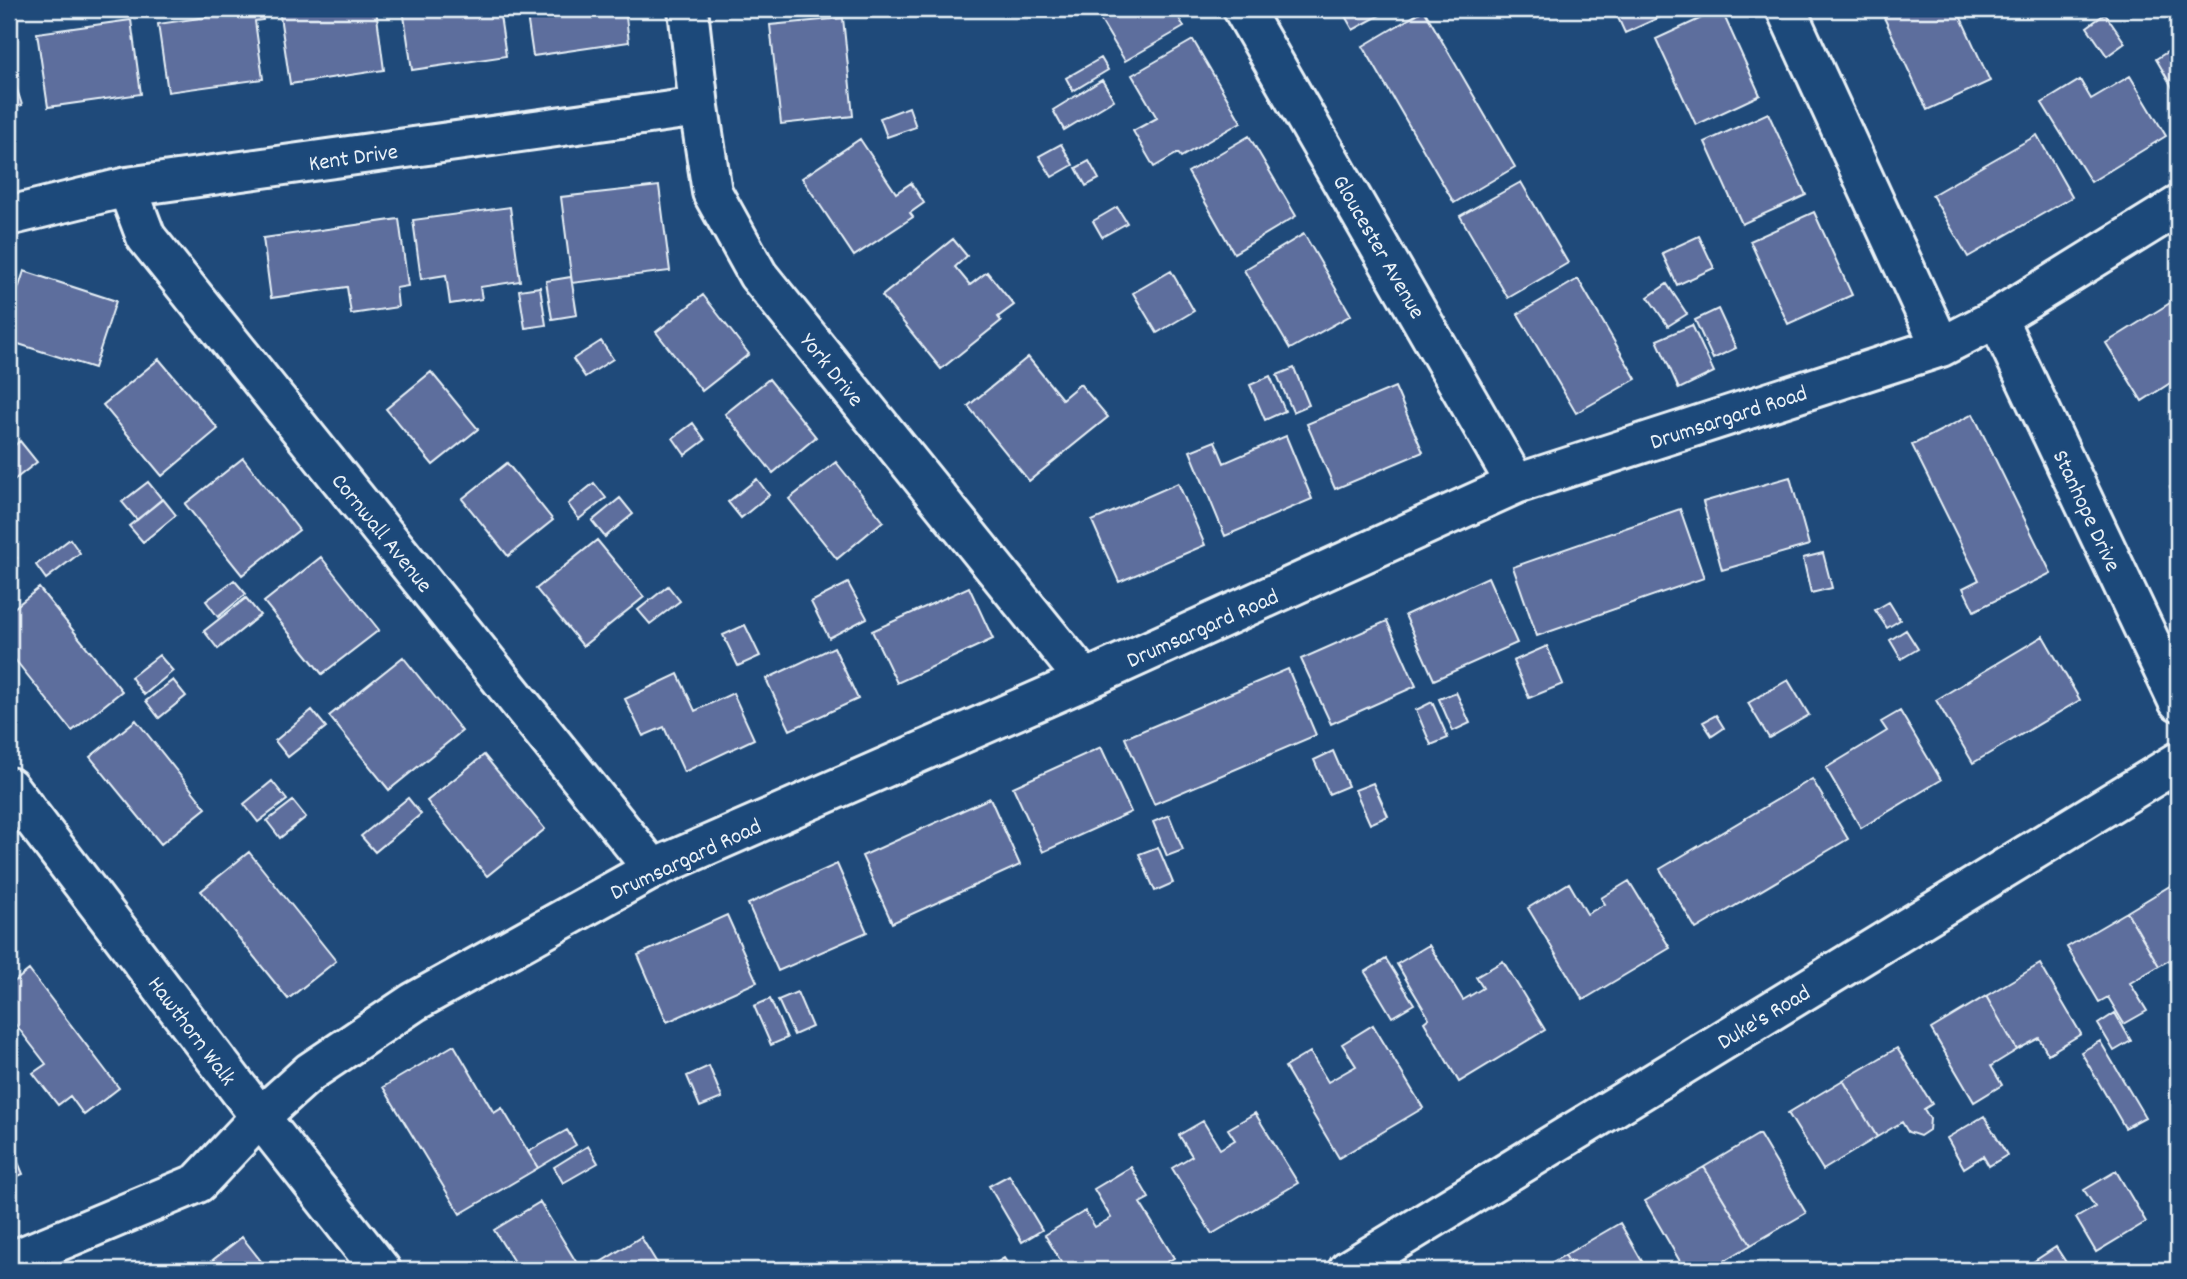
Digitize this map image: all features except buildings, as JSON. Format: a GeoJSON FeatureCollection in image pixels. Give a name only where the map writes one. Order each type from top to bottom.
{"type":"FeatureCollection","features":[{"type":"Feature","properties":{"kind":"street","name":"York Drive"},"geometry":{"type":"LineString","coordinates":[[688,9],[712,192],[758,275],[1085,680]]}},
{"type":"Feature","properties":{"kind":"street","name":"Gloucester Avenue"},"geometry":{"type":"LineString","coordinates":[[1243,9],[1516,484]]}},
{"type":"Feature","properties":{"kind":"street"},"geometry":{"type":"LineString","coordinates":[[1786,9],[1941,347]]}},
{"type":"Feature","properties":{"kind":"street","name":"Kent Drive"},"geometry":{"type":"LineString","coordinates":[[9,216],[127,187],[699,107]]}},
{"type":"Feature","properties":{"kind":"street","name":"Cornwall Avenue"},"geometry":{"type":"LineString","coordinates":[[127,187],[146,237],[653,869]]}},
{"type":"Feature","properties":{"kind":"street","name":"Drumsargard Road"},"geometry":{"type":"LineString","coordinates":[[9,1262],[198,1183],[260,1117],[310,1072],[414,1002],[653,869],[1085,680],[1516,484],[1941,347],[1997,318],[2178,206]]}},
{"type":"Feature","properties":{"kind":"street","name":"Stanhope Drive"},"geometry":{"type":"LineString","coordinates":[[1997,318],[2178,701]]}},
{"type":"Feature","properties":{"kind":"street","name":"Duke's Road"},"geometry":{"type":"LineString","coordinates":[[1348,1270],[2178,762]]}},
{"type":"Feature","properties":{"kind":"street","name":"Hawthorn Walk"},"geometry":{"type":"LineString","coordinates":[[9,787],[260,1117],[381,1270]]}}]}
